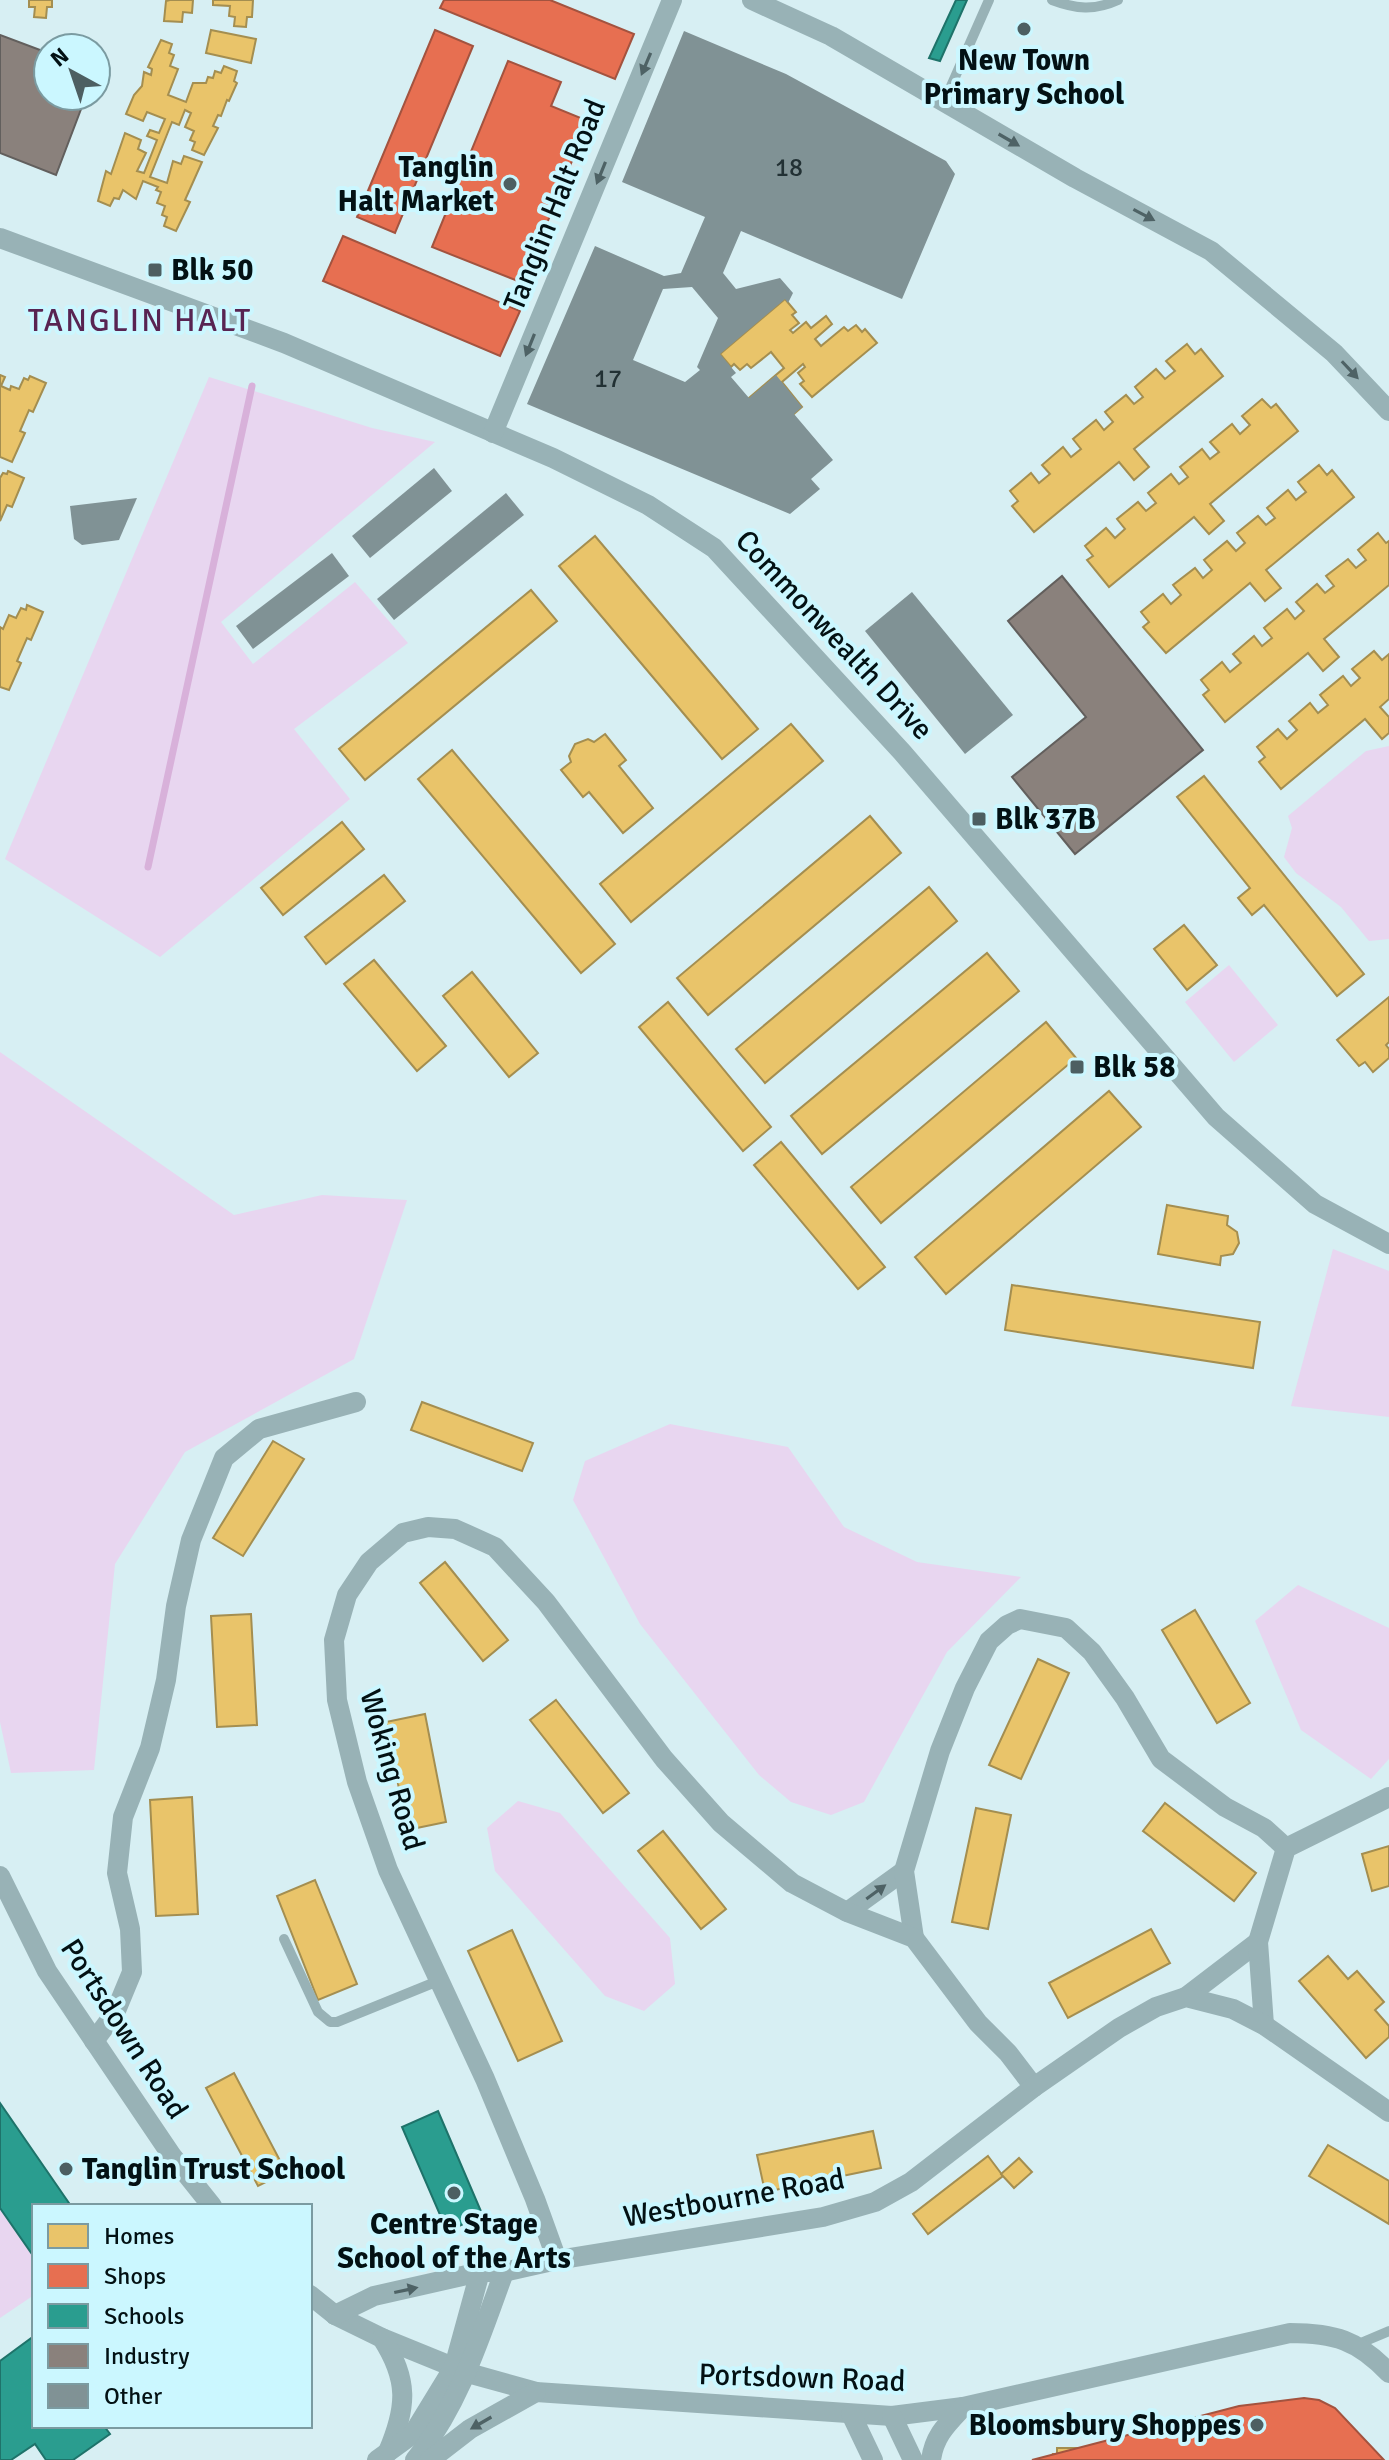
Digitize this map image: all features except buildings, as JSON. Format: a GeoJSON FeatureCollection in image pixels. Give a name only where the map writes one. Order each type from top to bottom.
{"type":"FeatureCollection","features":[{"type":"Feature","properties":{"kind":"street","name":"Tanglin Halt Road"},"geometry":{"type":"LineString","coordinates":[[493,433],[672,0]]}},
{"type":"Feature","properties":{"kind":"street"},"geometry":{"type":"LineString","coordinates":[[752,0],[831,36],[1075,178],[1211,251],[1334,353],[1389,411]]}},
{"type":"Feature","properties":{"kind":"street","name":"Commonwealth Drive"},"geometry":{"type":"LineString","coordinates":[[0,238],[284,343],[553,458],[648,505],[714,548],[902,752],[1216,1117],[1315,1204],[1389,1244]]}},
{"type":"Feature","properties":{"kind":"street"},"geometry":{"type":"LineString","coordinates":[[94,2041],[115,2013],[132,1972],[130,1929],[117,1873],[123,1817],[150,1748],[166,1680],[176,1606],[191,1540],[224,1458],[259,1429],[356,1402]]}},
{"type":"Feature","properties":{"kind":"street","name":"Woking Road"},"geometry":{"type":"LineString","coordinates":[[557,2260],[485,2079],[388,1870],[357,1782],[337,1700],[334,1640],[347,1595],[369,1562],[403,1533],[428,1527],[455,1529],[495,1547],[546,1602],[664,1759],[721,1823],[792,1883],[847,1912]]}},
{"type":"Feature","properties":{"kind":"street"},"geometry":{"type":"LineString","coordinates":[[1034,2087],[1008,2053],[978,2023],[914,1938],[904,1871],[940,1751],[965,1688],[989,1641],[1007,1625],[1020,1619],[1066,1628],[1092,1652],[1117,1686],[1161,1759],[1225,1807],[1264,1828],[1286,1848]]}},
{"type":"Feature","properties":{"kind":"street"},"geometry":{"type":"LineString","coordinates":[[1264,2025],[1258,1942],[1286,1848],[1389,1797]]}},
{"type":"Feature","properties":{"kind":"street"},"geometry":{"type":"LineString","coordinates":[[847,1912],[904,1871]]}},
{"type":"Feature","properties":{"kind":"street","name":"Portsdown Road"},"geometry":{"type":"LineString","coordinates":[[0,1876],[47,1971],[179,2166],[210,2204]]}},
{"type":"Feature","properties":{"kind":"street"},"geometry":{"type":"LineString","coordinates":[[847,1912],[914,1938]]}},
{"type":"Feature","properties":{"kind":"street"},"geometry":{"type":"LineString","coordinates":[[1186,1997],[1258,1942]]}},
{"type":"Feature","properties":{"kind":"street"},"geometry":{"type":"LineString","coordinates":[[1186,1997],[1233,2009],[1264,2025],[1389,2112]]}},
{"type":"Feature","properties":{"kind":"street","name":"Westbourne Road"},"geometry":{"type":"LineString","coordinates":[[335,2315],[374,2296],[480,2272],[504,2272],[557,2260],[823,2217],[875,2202],[911,2182],[1034,2087],[1119,2028],[1156,2007],[1186,1997]]}},
{"type":"Feature","properties":{"kind":"street"},"geometry":{"type":"LineString","coordinates":[[382,2458],[413,2434],[461,2370],[480,2272]]}},
{"type":"Feature","properties":{"kind":"street"},"geometry":{"type":"LineString","coordinates":[[415,2460],[432,2438],[504,2272]]}},
{"type":"Feature","properties":{"kind":"street","name":"Portsdown Road"},"geometry":{"type":"LineString","coordinates":[[312,2297],[335,2315],[382,2338],[461,2370],[536,2392],[892,2416],[963,2407],[1290,2333],[1340,2336],[1356,2345],[1389,2373]]}},
{"type":"Feature","properties":{"kind":"street"},"geometry":{"type":"LineString","coordinates":[[382,2338],[396,2359],[403,2392],[400,2424],[382,2458]]}},
{"type":"Feature","properties":{"kind":"street"},"geometry":{"type":"LineString","coordinates":[[430,2460],[470,2429],[536,2392]]}},
{"type":"Feature","properties":{"kind":"street"},"geometry":{"type":"LineString","coordinates":[[931,2460],[933,2443],[963,2407]]}},
{"type":"Feature","properties":{"kind":"street"},"geometry":{"type":"LineString","coordinates":[[851,2414],[873,2460]]}},
{"type":"Feature","properties":{"kind":"street"},"geometry":{"type":"LineString","coordinates":[[892,2416],[913,2460]]}},
{"type":"Feature","properties":{"kind":"lane"},"geometry":{"type":"LineString","coordinates":[[944,102],[989,0]]}},
{"type":"Feature","properties":{"kind":"lane"},"geometry":{"type":"LineString","coordinates":[[1052,0],[1075,9],[1102,7],[1118,0]]}},
{"type":"Feature","properties":{"kind":"lane"},"geometry":{"type":"LineString","coordinates":[[284,1939],[318,2012],[330,2022],[337,2022],[438,1981]]}},
{"type":"Feature","properties":{"kind":"lane"},"geometry":{"type":"LineString","coordinates":[[1356,2345],[1389,2331]]}},
{"type":"Feature","properties":{"kind":"shaded area"},"geometry":{"type":"Polygon","coordinates":[[[209,377],[372,428],[435,442],[221,622],[253,664],[355,582],[408,643],[294,729],[350,799],[160,957],[5,859],[209,377]]]}},
{"type":"Feature","properties":{"kind":"shaded area"},"geometry":{"type":"Polygon","coordinates":[[[1389,746],[1389,939],[1369,941],[1341,907],[1296,873],[1284,857],[1292,828],[1288,816],[1366,751],[1389,746]]]}},
{"type":"Feature","properties":{"kind":"shaded area"},"geometry":{"type":"Polygon","coordinates":[[[1229,965],[1278,1025],[1234,1062],[1185,1002],[1229,965]]]}},
{"type":"Feature","properties":{"kind":"shaded area"},"geometry":{"type":"Polygon","coordinates":[[[0,1052],[234,1215],[322,1195],[407,1200],[354,1359],[185,1452],[115,1564],[94,1770],[11,1773],[0,1722],[0,1052]]]}},
{"type":"Feature","properties":{"kind":"shaded area"},"geometry":{"type":"Polygon","coordinates":[[[1333,1249],[1389,1271],[1389,1417],[1291,1406],[1333,1249]]]}},
{"type":"Feature","properties":{"kind":"shaded area"},"geometry":{"type":"Polygon","coordinates":[[[670,1424],[788,1447],[844,1527],[917,1562],[1021,1577],[947,1652],[864,1802],[831,1815],[791,1802],[759,1775],[640,1624],[573,1500],[585,1461],[670,1424]]]}},
{"type":"Feature","properties":{"kind":"shaded area"},"geometry":{"type":"Polygon","coordinates":[[[1298,1585],[1389,1628],[1389,1759],[1371,1779],[1301,1730],[1255,1621],[1298,1585]]]}},
{"type":"Feature","properties":{"kind":"shaded area"},"geometry":{"type":"Polygon","coordinates":[[[518,1801],[560,1813],[670,1938],[675,1984],[644,2011],[605,1996],[495,1871],[487,1828],[518,1801]]]}},
{"type":"Feature","properties":{"kind":"shaded area"},"geometry":{"type":"Polygon","coordinates":[[[0,2205],[32,2254],[32,2296],[0,2318],[0,2205]]]}},
{"type":"Feature","properties":{"kind":"waterway"},"geometry":{"type":"LineString","coordinates":[[148,867],[252,386]]}},
{"type":"Feature","properties":{"kind":"place","name":"New Town Primary School"},"geometry":{"type":"Point","coordinates":[1024,29]}},
{"type":"Feature","properties":{"kind":"place","name":"Tanglin Halt Market"},"geometry":{"type":"Point","coordinates":[510,184]}},
{"type":"Feature","properties":{"kind":"place","name":"Blk 50"},"geometry":{"type":"Point","coordinates":[155,270]}},
{"type":"Feature","properties":{"kind":"place","name":"Blk 37B"},"geometry":{"type":"Point","coordinates":[979,819]}},
{"type":"Feature","properties":{"kind":"place","name":"Blk 58"},"geometry":{"type":"Point","coordinates":[1077,1067]}},
{"type":"Feature","properties":{"kind":"place","name":"Tanglin Trust School"},"geometry":{"type":"Point","coordinates":[66,2169]}},
{"type":"Feature","properties":{"kind":"place","name":"Centre Stage School of the Arts"},"geometry":{"type":"Point","coordinates":[454,2193]}},
{"type":"Feature","properties":{"kind":"place","name":"Bloomsbury Shoppes"},"geometry":{"type":"Point","coordinates":[1257,2425]}},
{"type":"Feature","properties":{"kind":"district","name":"TANGLIN HALT"},"geometry":{"type":"Point","coordinates":[140,320]}}]}
